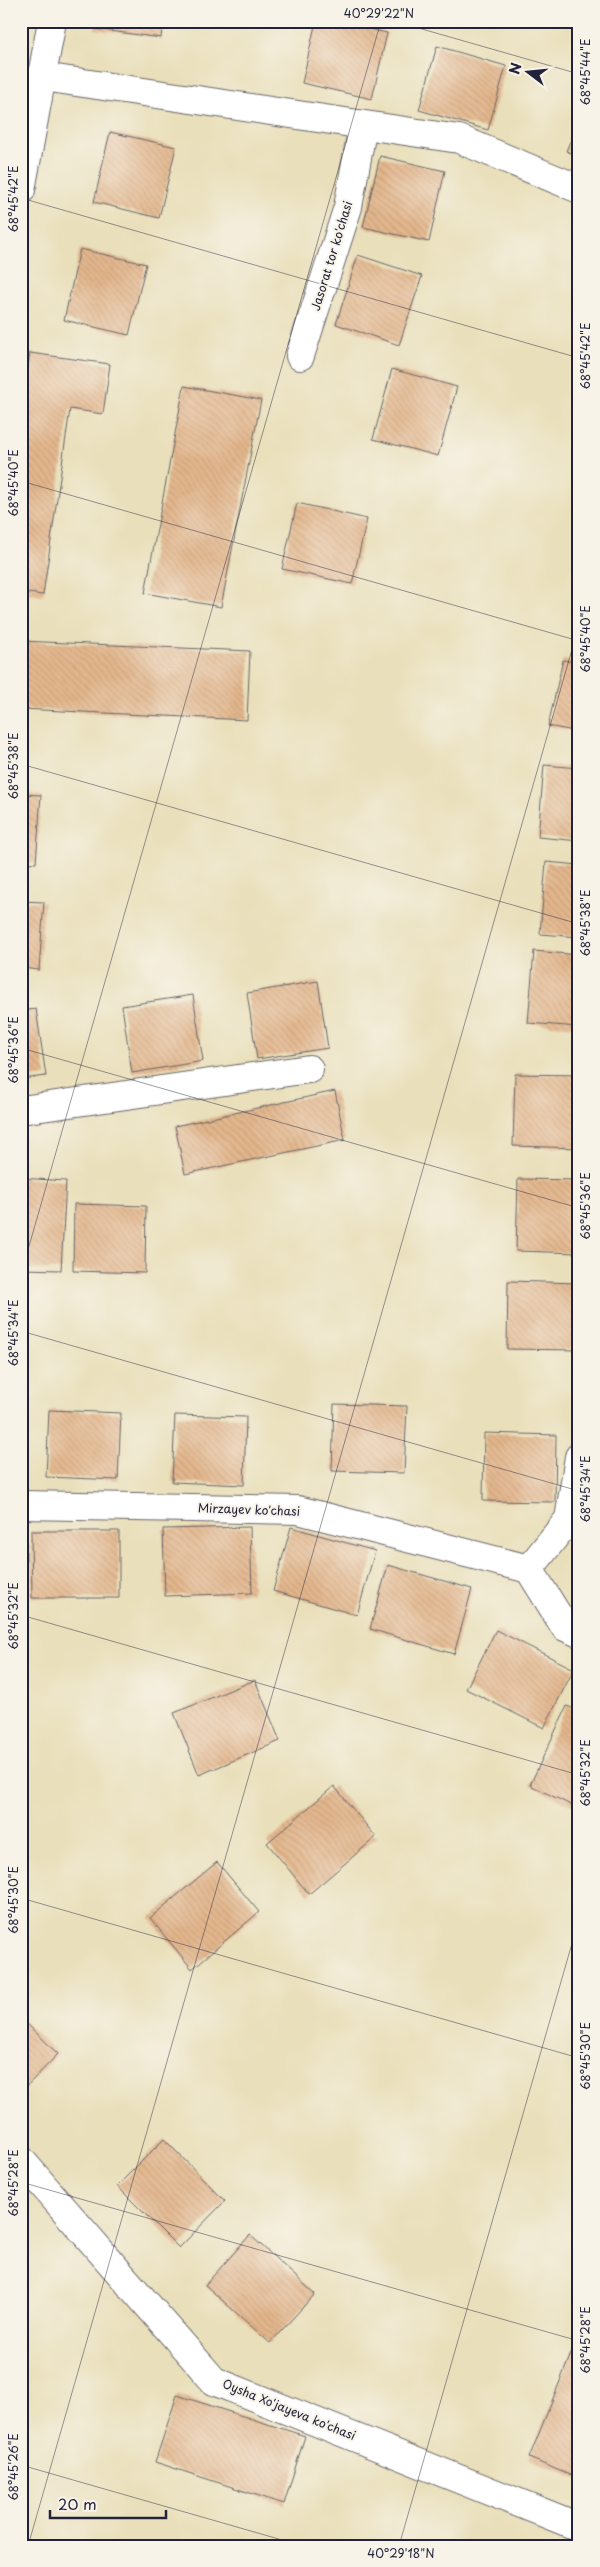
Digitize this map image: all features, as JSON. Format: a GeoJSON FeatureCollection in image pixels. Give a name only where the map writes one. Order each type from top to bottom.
{"type":"FeatureCollection","features":[{"type":"Feature","properties":{"kind":"street"},"geometry":{"type":"LineString","coordinates":[[21,190],[52,21]]}},
{"type":"Feature","properties":{"kind":"street"},"geometry":{"type":"LineString","coordinates":[[43,77],[459,139],[579,189]]}},
{"type":"Feature","properties":{"kind":"street","name":"Jasorat tor ko'chasi"},"geometry":{"type":"LineString","coordinates":[[300,356],[348,207],[363,125]]}},
{"type":"Feature","properties":{"kind":"street"},"geometry":{"type":"LineString","coordinates":[[21,1110],[309,1069]]}},
{"type":"Feature","properties":{"kind":"street"},"geometry":{"type":"LineString","coordinates":[[579,1457],[569,1519],[529,1569],[565,1627],[579,1633]]}},
{"type":"Feature","properties":{"kind":"street","name":"Mirzayev ko'chasi"},"geometry":{"type":"LineString","coordinates":[[21,1504],[298,1510],[529,1569]]}},
{"type":"Feature","properties":{"kind":"street","name":"Oysha Xo'jayeva ko'chasi"},"geometry":{"type":"LineString","coordinates":[[21,2160],[214,2380],[579,2527]]}},
{"type":"Feature","properties":{"kind":"building"},"geometry":{"type":"Polygon","coordinates":[[[96,21],[163,21],[161,38],[95,29],[96,21]]]}},
{"type":"Feature","properties":{"kind":"building"},"geometry":{"type":"Polygon","coordinates":[[[316,21],[334,21],[387,33],[372,99],[302,83],[316,21]]]}},
{"type":"Feature","properties":{"kind":"building"},"geometry":{"type":"Polygon","coordinates":[[[437,46],[506,66],[488,130],[419,110],[437,46]]]}},
{"type":"Feature","properties":{"kind":"building"},"geometry":{"type":"Polygon","coordinates":[[[579,120],[579,156],[566,151],[579,120]]]}},
{"type":"Feature","properties":{"kind":"building"},"geometry":{"type":"Polygon","coordinates":[[[110,132],[176,147],[159,218],[94,202],[110,132]]]}},
{"type":"Feature","properties":{"kind":"building"},"geometry":{"type":"Polygon","coordinates":[[[380,156],[445,171],[429,242],[363,227],[380,156]]]}},
{"type":"Feature","properties":{"kind":"building"},"geometry":{"type":"Polygon","coordinates":[[[80,249],[146,264],[129,335],[64,320],[80,249]]]}},
{"type":"Feature","properties":{"kind":"building"},"geometry":{"type":"Polygon","coordinates":[[[358,255],[422,276],[399,345],[336,324],[358,255]]]}},
{"type":"Feature","properties":{"kind":"building"},"geometry":{"type":"Polygon","coordinates":[[[30,353],[110,364],[103,414],[70,409],[43,595],[21,592],[21,411],[30,353]]]}},
{"type":"Feature","properties":{"kind":"building"},"geometry":{"type":"Polygon","coordinates":[[[392,369],[457,387],[438,456],[373,439],[392,369]]]}},
{"type":"Feature","properties":{"kind":"building"},"geometry":{"type":"Polygon","coordinates":[[[184,386],[261,400],[221,607],[145,593],[184,386]]]}},
{"type":"Feature","properties":{"kind":"building"},"geometry":{"type":"Polygon","coordinates":[[[297,503],[367,519],[352,584],[282,569],[297,503]]]}},
{"type":"Feature","properties":{"kind":"building"},"geometry":{"type":"Polygon","coordinates":[[[21,641],[250,651],[247,720],[21,709],[21,641]]]}},
{"type":"Feature","properties":{"kind":"building"},"geometry":{"type":"Polygon","coordinates":[[[563,660],[579,663],[579,732],[548,726],[563,660]]]}},
{"type":"Feature","properties":{"kind":"building"},"geometry":{"type":"Polygon","coordinates":[[[544,765],[579,768],[579,841],[538,837],[544,765]]]}},
{"type":"Feature","properties":{"kind":"building"},"geometry":{"type":"Polygon","coordinates":[[[21,794],[41,795],[36,863],[21,862],[21,794]]]}},
{"type":"Feature","properties":{"kind":"building"},"geometry":{"type":"Polygon","coordinates":[[[546,862],[579,865],[579,937],[540,934],[546,862]]]}},
{"type":"Feature","properties":{"kind":"building"},"geometry":{"type":"Polygon","coordinates":[[[21,901],[44,902],[39,970],[21,968],[21,901]]]}},
{"type":"Feature","properties":{"kind":"building"},"geometry":{"type":"Polygon","coordinates":[[[534,951],[579,955],[579,1027],[528,1023],[534,951]]]}},
{"type":"Feature","properties":{"kind":"building"},"geometry":{"type":"Polygon","coordinates":[[[318,981],[328,1048],[257,1059],[247,993],[318,981]]]}},
{"type":"Feature","properties":{"kind":"building"},"geometry":{"type":"Polygon","coordinates":[[[193,995],[203,1061],[132,1073],[122,1006],[193,995]]]}},
{"type":"Feature","properties":{"kind":"building"},"geometry":{"type":"Polygon","coordinates":[[[36,1009],[46,1076],[21,1079],[21,1011],[36,1009]]]}},
{"type":"Feature","properties":{"kind":"building"},"geometry":{"type":"Polygon","coordinates":[[[515,1074],[579,1075],[579,1148],[513,1146],[515,1074]]]}},
{"type":"Feature","properties":{"kind":"building"},"geometry":{"type":"Polygon","coordinates":[[[335,1091],[345,1140],[185,1174],[175,1126],[335,1091]]]}},
{"type":"Feature","properties":{"kind":"building"},"geometry":{"type":"Polygon","coordinates":[[[21,1178],[66,1181],[61,1270],[21,1269],[21,1178]]]}},
{"type":"Feature","properties":{"kind":"building"},"geometry":{"type":"Polygon","coordinates":[[[518,1179],[579,1180],[579,1253],[516,1251],[518,1179]]]}},
{"type":"Feature","properties":{"kind":"building"},"geometry":{"type":"Polygon","coordinates":[[[74,1204],[146,1206],[145,1273],[73,1271],[74,1204]]]}},
{"type":"Feature","properties":{"kind":"building"},"geometry":{"type":"Polygon","coordinates":[[[508,1281],[579,1283],[579,1350],[507,1349],[508,1281]]]}},
{"type":"Feature","properties":{"kind":"building"},"geometry":{"type":"Polygon","coordinates":[[[334,1404],[407,1406],[404,1473],[332,1471],[334,1404]]]}},
{"type":"Feature","properties":{"kind":"building"},"geometry":{"type":"Polygon","coordinates":[[[49,1410],[121,1413],[118,1480],[46,1477],[49,1410]]]}},
{"type":"Feature","properties":{"kind":"building"},"geometry":{"type":"Polygon","coordinates":[[[175,1415],[246,1417],[244,1485],[172,1482],[175,1415]]]}},
{"type":"Feature","properties":{"kind":"building"},"geometry":{"type":"Polygon","coordinates":[[[484,1433],[556,1435],[555,1502],[483,1501],[484,1433]]]}},
{"type":"Feature","properties":{"kind":"building"},"geometry":{"type":"Polygon","coordinates":[[[250,1527],[252,1593],[165,1596],[163,1529],[250,1527]]]}},
{"type":"Feature","properties":{"kind":"building"},"geometry":{"type":"Polygon","coordinates":[[[291,1527],[375,1551],[357,1615],[273,1591],[291,1527]]]}},
{"type":"Feature","properties":{"kind":"building"},"geometry":{"type":"Polygon","coordinates":[[[31,1531],[119,1531],[119,1598],[32,1598],[31,1531]]]}},
{"type":"Feature","properties":{"kind":"building"},"geometry":{"type":"Polygon","coordinates":[[[21,1538],[26,1538],[26,1605],[21,1605],[21,1538]]]}},
{"type":"Feature","properties":{"kind":"building"},"geometry":{"type":"Polygon","coordinates":[[[388,1565],[472,1589],[454,1654],[370,1629],[388,1565]]]}},
{"type":"Feature","properties":{"kind":"building"},"geometry":{"type":"Polygon","coordinates":[[[496,1630],[574,1669],[544,1728],[466,1689],[496,1630]]]}},
{"type":"Feature","properties":{"kind":"building"},"geometry":{"type":"Polygon","coordinates":[[[255,1680],[280,1741],[199,1775],[174,1713],[255,1680]]]}},
{"type":"Feature","properties":{"kind":"building"},"geometry":{"type":"Polygon","coordinates":[[[567,1706],[579,1711],[579,1809],[530,1785],[567,1706]]]}},
{"type":"Feature","properties":{"kind":"building"},"geometry":{"type":"Polygon","coordinates":[[[334,1786],[376,1837],[309,1894],[267,1843],[334,1786]]]}},
{"type":"Feature","properties":{"kind":"building"},"geometry":{"type":"Polygon","coordinates":[[[217,1862],[259,1912],[192,1969],[150,1918],[217,1862]]]}},
{"type":"Feature","properties":{"kind":"building"},"geometry":{"type":"Polygon","coordinates":[[[21,2018],[58,2054],[21,2092],[21,2018]]]}},
{"type":"Feature","properties":{"kind":"building"},"geometry":{"type":"Polygon","coordinates":[[[164,2139],[225,2201],[179,2248],[117,2186],[164,2139]]]}},
{"type":"Feature","properties":{"kind":"building"},"geometry":{"type":"Polygon","coordinates":[[[250,2235],[315,2294],[270,2343],[205,2285],[250,2235]]]}},
{"type":"Feature","properties":{"kind":"building"},"geometry":{"type":"Polygon","coordinates":[[[579,2334],[579,2479],[529,2458],[579,2334]]]}},
{"type":"Feature","properties":{"kind":"building"},"geometry":{"type":"Polygon","coordinates":[[[177,2395],[305,2436],[284,2504],[155,2462],[177,2395]]]}}]}
